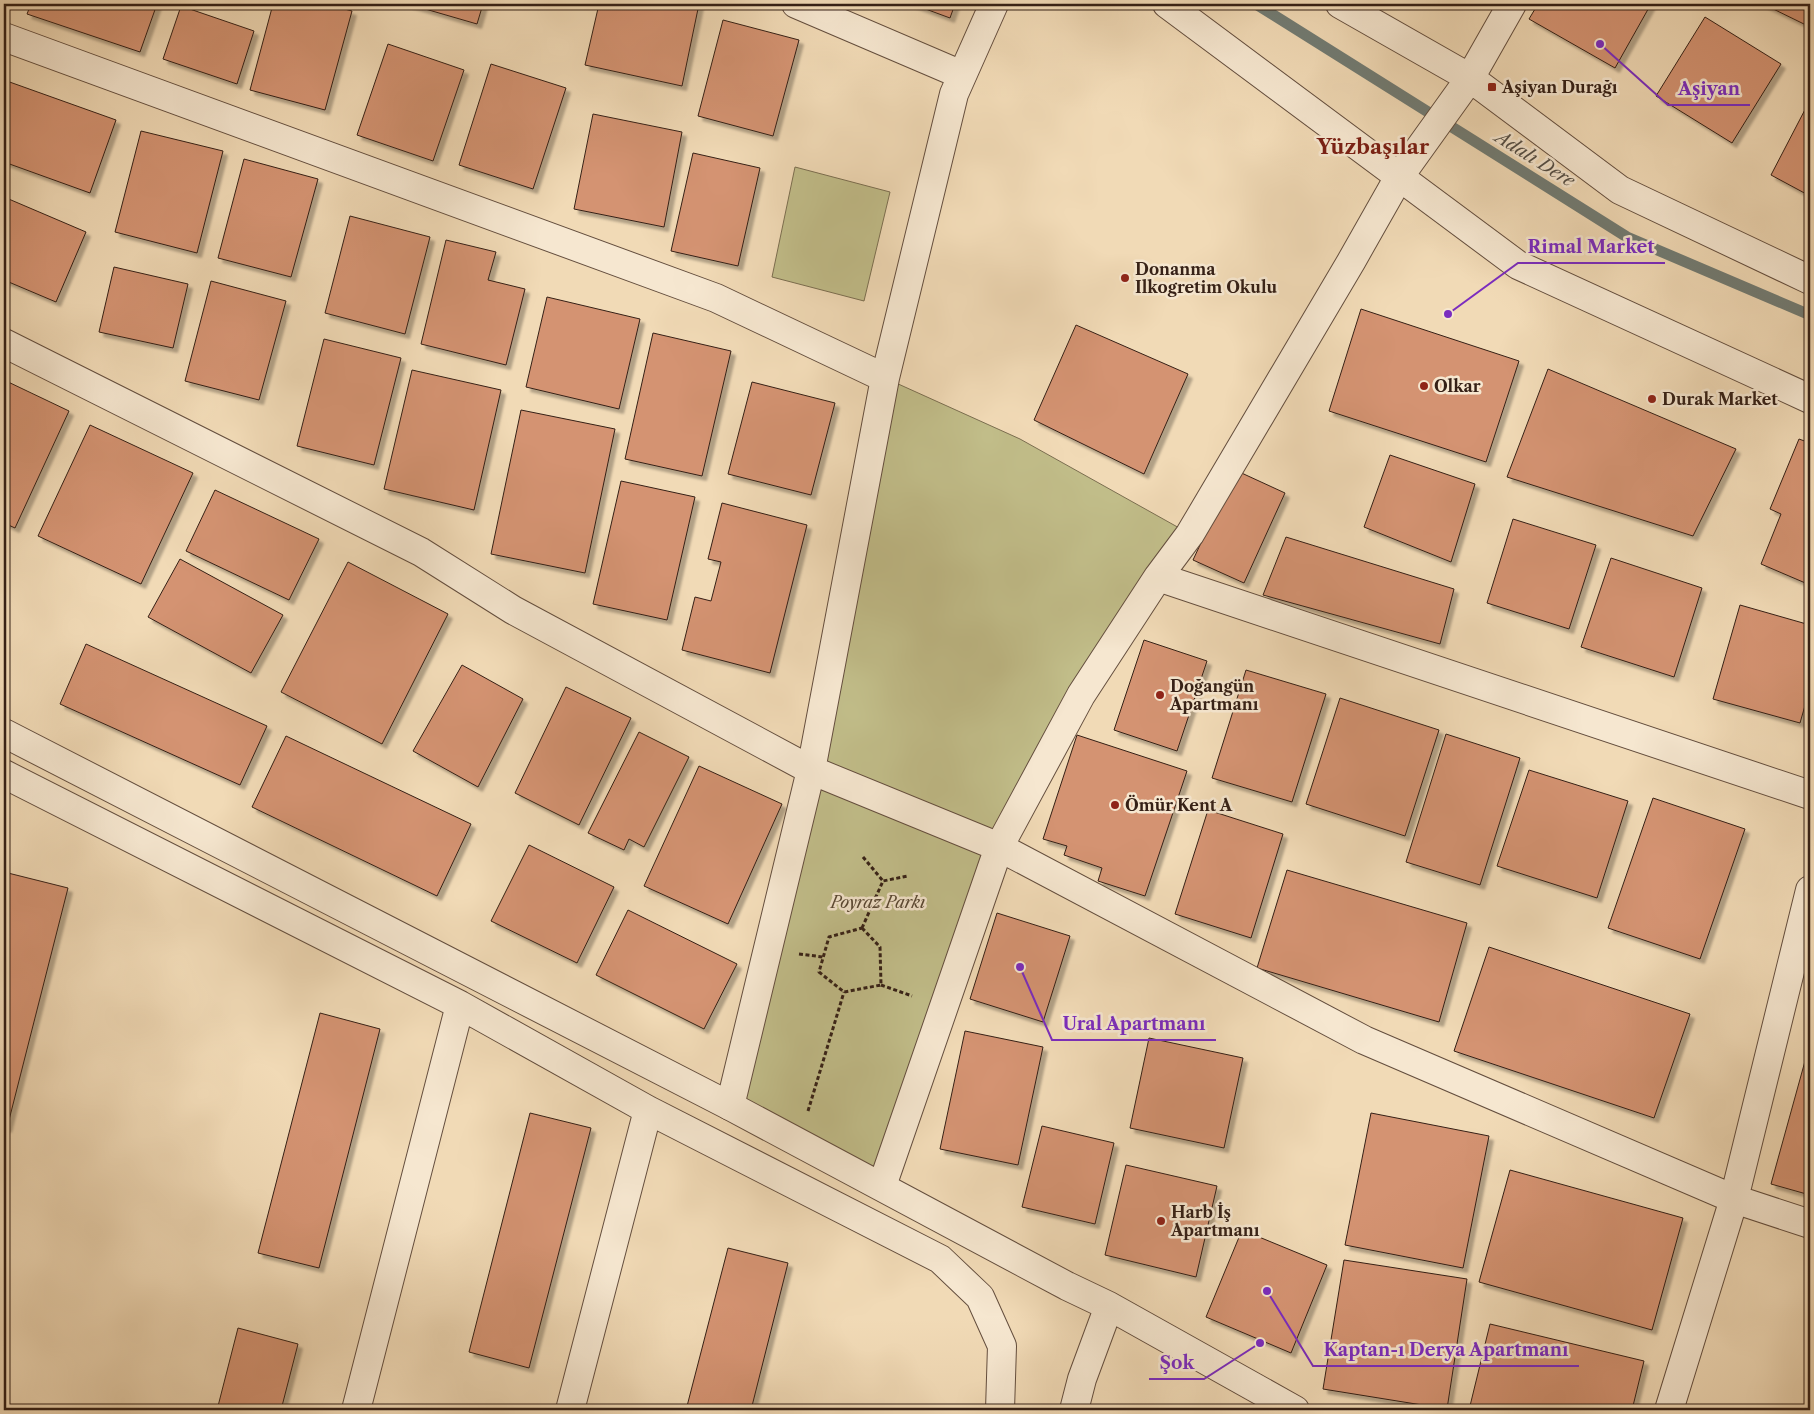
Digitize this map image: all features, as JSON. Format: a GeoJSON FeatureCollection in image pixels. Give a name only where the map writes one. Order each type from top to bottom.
{"type":"FeatureCollection","features":[{"type":"Feature","properties":{"kind":"street"},"geometry":{"type":"LineString","coordinates":[[796,4],[962,76]]}},
{"type":"Feature","properties":{"kind":"street"},"geometry":{"type":"LineString","coordinates":[[730,1106],[811,770],[885,378],[954,94],[994,4]]}},
{"type":"Feature","properties":{"kind":"street"},"geometry":{"type":"LineString","coordinates":[[1167,4],[1518,265],[1810,399]]}},
{"type":"Feature","properties":{"kind":"street"},"geometry":{"type":"LineString","coordinates":[[1340,4],[1470,78],[1620,190],[1810,280]]}},
{"type":"Feature","properties":{"kind":"street"},"geometry":{"type":"LineString","coordinates":[[882,1186],[999,847],[1081,695],[1158,577],[1195,525],[1399,177],[1470,78],[1512,4]]}},
{"type":"Feature","properties":{"kind":"street"},"geometry":{"type":"LineString","coordinates":[[4,37],[716,298],[885,378]]}},
{"type":"Feature","properties":{"kind":"street"},"geometry":{"type":"LineString","coordinates":[[4,343],[421,552],[513,610],[811,770],[999,847],[1364,1040],[1734,1198],[1810,1224]]}},
{"type":"Feature","properties":{"kind":"street"},"geometry":{"type":"LineString","coordinates":[[1158,577],[1810,795]]}},
{"type":"Feature","properties":{"kind":"street"},"geometry":{"type":"LineString","coordinates":[[4,733],[799,1142],[1067,1286],[1109,1306],[1295,1410]]}},
{"type":"Feature","properties":{"kind":"street"},"geometry":{"type":"LineString","coordinates":[[4,774],[460,1005],[648,1110],[940,1259],[980,1297],[1002,1346],[1000,1410]]}},
{"type":"Feature","properties":{"kind":"street"},"geometry":{"type":"LineString","coordinates":[[1669,1410],[1734,1198],[1810,890]]}},
{"type":"Feature","properties":{"kind":"street"},"geometry":{"type":"LineString","coordinates":[[356,1410],[460,1005]]}},
{"type":"Feature","properties":{"kind":"street"},"geometry":{"type":"LineString","coordinates":[[570,1410],[648,1110]]}},
{"type":"Feature","properties":{"kind":"street"},"geometry":{"type":"LineString","coordinates":[[1074,1410],[1082,1379],[1109,1306]]}},
{"type":"Feature","properties":{"kind":"path"},"geometry":{"type":"LineString","coordinates":[[863,857],[883,881]]}},
{"type":"Feature","properties":{"kind":"path"},"geometry":{"type":"LineString","coordinates":[[883,881],[908,876]]}},
{"type":"Feature","properties":{"kind":"path"},"geometry":{"type":"LineString","coordinates":[[862,928],[883,881]]}},
{"type":"Feature","properties":{"kind":"path"},"geometry":{"type":"LineString","coordinates":[[862,928],[880,947],[881,985],[844,992],[819,972],[821,964],[829,937],[862,928]]}},
{"type":"Feature","properties":{"kind":"path"},"geometry":{"type":"LineString","coordinates":[[799,1142],[844,992]]}},
{"type":"Feature","properties":{"kind":"green space"},"geometry":{"type":"Polygon","coordinates":[[[795,167],[890,192],[864,301],[772,277],[795,167]]]}},
{"type":"Feature","properties":{"kind":"green space","name":"Poyraz Parkı"},"geometry":{"type":"Polygon","coordinates":[[[885,378],[1020,439],[1190,534],[999,847],[882,1186],[730,1106],[885,378]]]}},
{"type":"Feature","properties":{"kind":"building"},"geometry":{"type":"Polygon","coordinates":[[[31,4],[157,4],[140,52],[27,14],[31,4]]]}},
{"type":"Feature","properties":{"kind":"building"},"geometry":{"type":"Polygon","coordinates":[[[273,4],[326,4],[352,11],[325,110],[250,90],[273,4]]]}},
{"type":"Feature","properties":{"kind":"building"},"geometry":{"type":"Polygon","coordinates":[[[408,4],[483,4],[477,24],[408,4]]]}},
{"type":"Feature","properties":{"kind":"building"},"geometry":{"type":"Polygon","coordinates":[[[599,4],[699,4],[682,86],[585,65],[599,4]]]}},
{"type":"Feature","properties":{"kind":"building"},"geometry":{"type":"Polygon","coordinates":[[[912,4],[955,4],[950,18],[912,4]]]}},
{"type":"Feature","properties":{"kind":"building"},"geometry":{"type":"Polygon","coordinates":[[[1538,4],[1651,4],[1615,68],[1529,19],[1538,4]]]}},
{"type":"Feature","properties":{"kind":"building"},"geometry":{"type":"Polygon","coordinates":[[[1763,4],[1810,4],[1810,17],[1806,25],[1763,4]]]}},
{"type":"Feature","properties":{"kind":"building"},"geometry":{"type":"Polygon","coordinates":[[[181,6],[254,31],[237,84],[163,59],[181,6]]]}},
{"type":"Feature","properties":{"kind":"building"},"geometry":{"type":"Polygon","coordinates":[[[1705,17],[1781,64],[1732,143],[1656,96],[1705,17]]]}},
{"type":"Feature","properties":{"kind":"building"},"geometry":{"type":"Polygon","coordinates":[[[723,20],[799,40],[773,136],[698,116],[723,20]]]}},
{"type":"Feature","properties":{"kind":"building"},"geometry":{"type":"Polygon","coordinates":[[[388,44],[464,70],[433,161],[357,135],[388,44]]]}},
{"type":"Feature","properties":{"kind":"building"},"geometry":{"type":"Polygon","coordinates":[[[491,64],[566,88],[533,189],[459,165],[491,64]]]}},
{"type":"Feature","properties":{"kind":"building"},"geometry":{"type":"Polygon","coordinates":[[[4,80],[116,120],[90,193],[4,162],[4,80]]]}},
{"type":"Feature","properties":{"kind":"building"},"geometry":{"type":"Polygon","coordinates":[[[1810,100],[1810,196],[1771,175],[1810,100]]]}},
{"type":"Feature","properties":{"kind":"building"},"geometry":{"type":"Polygon","coordinates":[[[593,114],[682,132],[664,227],[574,209],[593,114]]]}},
{"type":"Feature","properties":{"kind":"building"},"geometry":{"type":"Polygon","coordinates":[[[141,131],[223,151],[197,253],[115,232],[141,131]]]}},
{"type":"Feature","properties":{"kind":"building"},"geometry":{"type":"Polygon","coordinates":[[[693,153],[760,168],[738,266],[671,251],[693,153]]]}},
{"type":"Feature","properties":{"kind":"building"},"geometry":{"type":"Polygon","coordinates":[[[244,159],[318,179],[291,277],[218,258],[244,159]]]}},
{"type":"Feature","properties":{"kind":"building"},"geometry":{"type":"Polygon","coordinates":[[[4,197],[86,232],[56,302],[4,280],[4,197]]]}},
{"type":"Feature","properties":{"kind":"building"},"geometry":{"type":"Polygon","coordinates":[[[350,216],[430,237],[405,334],[325,313],[350,216]]]}},
{"type":"Feature","properties":{"kind":"building"},"geometry":{"type":"Polygon","coordinates":[[[446,240],[496,252],[488,280],[525,289],[506,365],[421,344],[446,240]]]}},
{"type":"Feature","properties":{"kind":"building"},"geometry":{"type":"Polygon","coordinates":[[[114,267],[188,284],[173,348],[99,332],[114,267]]]}},
{"type":"Feature","properties":{"kind":"building"},"geometry":{"type":"Polygon","coordinates":[[[211,281],[286,301],[259,400],[185,381],[211,281]]]}},
{"type":"Feature","properties":{"kind":"building"},"geometry":{"type":"Polygon","coordinates":[[[547,297],[640,319],[619,409],[526,387],[547,297]]]}},
{"type":"Feature","properties":{"kind":"building","name":"Olkar"},"geometry":{"type":"Polygon","coordinates":[[[1361,309],[1519,361],[1486,462],[1329,411],[1361,309]]]}},
{"type":"Feature","properties":{"kind":"building"},"geometry":{"type":"Polygon","coordinates":[[[1076,325],[1188,374],[1144,474],[1034,420],[1076,325]]]}},
{"type":"Feature","properties":{"kind":"building"},"geometry":{"type":"Polygon","coordinates":[[[653,333],[731,351],[702,476],[625,459],[653,333]]]}},
{"type":"Feature","properties":{"kind":"building"},"geometry":{"type":"Polygon","coordinates":[[[324,339],[401,358],[374,465],[297,446],[324,339]]]}},
{"type":"Feature","properties":{"kind":"building"},"geometry":{"type":"Polygon","coordinates":[[[1548,369],[1736,449],[1693,536],[1507,477],[1548,369]]]}},
{"type":"Feature","properties":{"kind":"building"},"geometry":{"type":"Polygon","coordinates":[[[412,370],[501,390],[474,510],[384,489],[412,370]]]}},
{"type":"Feature","properties":{"kind":"building"},"geometry":{"type":"Polygon","coordinates":[[[4,380],[69,411],[15,528],[4,523],[4,380]]]}},
{"type":"Feature","properties":{"kind":"building"},"geometry":{"type":"Polygon","coordinates":[[[752,382],[835,403],[811,495],[728,474],[752,382]]]}},
{"type":"Feature","properties":{"kind":"building"},"geometry":{"type":"Polygon","coordinates":[[[521,410],[615,429],[585,573],[491,554],[521,410]]]}},
{"type":"Feature","properties":{"kind":"building"},"geometry":{"type":"Polygon","coordinates":[[[90,425],[193,473],[141,584],[38,536],[90,425]]]}},
{"type":"Feature","properties":{"kind":"building"},"geometry":{"type":"Polygon","coordinates":[[[1799,439],[1810,443],[1810,585],[1761,564],[1781,514],[1770,509],[1799,439]]]}},
{"type":"Feature","properties":{"kind":"building"},"geometry":{"type":"Polygon","coordinates":[[[1390,455],[1475,484],[1451,562],[1364,527],[1390,455]]]}},
{"type":"Feature","properties":{"kind":"building"},"geometry":{"type":"Polygon","coordinates":[[[1235,470],[1285,493],[1244,583],[1193,560],[1235,470]]]}},
{"type":"Feature","properties":{"kind":"building"},"geometry":{"type":"Polygon","coordinates":[[[621,481],[695,497],[667,620],[593,604],[621,481]]]}},
{"type":"Feature","properties":{"kind":"building"},"geometry":{"type":"Polygon","coordinates":[[[215,490],[319,539],[289,600],[186,551],[215,490]]]}},
{"type":"Feature","properties":{"kind":"building"},"geometry":{"type":"Polygon","coordinates":[[[722,503],[807,525],[770,673],[682,650],[695,597],[711,601],[721,562],[708,559],[722,503]]]}},
{"type":"Feature","properties":{"kind":"building"},"geometry":{"type":"Polygon","coordinates":[[[1513,519],[1596,545],[1569,629],[1487,603],[1513,519]]]}},
{"type":"Feature","properties":{"kind":"building"},"geometry":{"type":"Polygon","coordinates":[[[1286,537],[1454,589],[1440,644],[1263,595],[1286,537]]]}},
{"type":"Feature","properties":{"kind":"building"},"geometry":{"type":"Polygon","coordinates":[[[1611,558],[1702,588],[1674,677],[1581,647],[1611,558]]]}},
{"type":"Feature","properties":{"kind":"building"},"geometry":{"type":"Polygon","coordinates":[[[180,559],[283,615],[251,673],[148,617],[180,559]]]}},
{"type":"Feature","properties":{"kind":"building"},"geometry":{"type":"Polygon","coordinates":[[[348,562],[448,614],[382,744],[281,692],[348,562]]]}},
{"type":"Feature","properties":{"kind":"building"},"geometry":{"type":"Polygon","coordinates":[[[1740,605],[1810,625],[1810,688],[1800,723],[1713,699],[1740,605]]]}},
{"type":"Feature","properties":{"kind":"building","name":"Doğangün Apartmanı"},"geometry":{"type":"Polygon","coordinates":[[[1144,640],[1207,661],[1177,751],[1114,730],[1144,640]]]}},
{"type":"Feature","properties":{"kind":"building"},"geometry":{"type":"Polygon","coordinates":[[[86,644],[267,726],[240,785],[60,704],[86,644]]]}},
{"type":"Feature","properties":{"kind":"building"},"geometry":{"type":"Polygon","coordinates":[[[462,665],[523,699],[478,787],[413,751],[462,665]]]}},
{"type":"Feature","properties":{"kind":"building"},"geometry":{"type":"Polygon","coordinates":[[[1246,670],[1326,694],[1292,802],[1212,778],[1246,670]]]}},
{"type":"Feature","properties":{"kind":"building"},"geometry":{"type":"Polygon","coordinates":[[[566,687],[631,718],[579,825],[515,793],[566,687]]]}},
{"type":"Feature","properties":{"kind":"building"},"geometry":{"type":"Polygon","coordinates":[[[1340,698],[1439,730],[1405,836],[1306,804],[1340,698]]]}},
{"type":"Feature","properties":{"kind":"building"},"geometry":{"type":"Polygon","coordinates":[[[639,732],[689,757],[644,847],[629,839],[624,850],[588,833],[639,732]]]}},
{"type":"Feature","properties":{"kind":"building"},"geometry":{"type":"Polygon","coordinates":[[[1446,734],[1520,758],[1480,885],[1406,862],[1446,734]]]}},
{"type":"Feature","properties":{"kind":"building","name":"Ömür Kent A"},"geometry":{"type":"Polygon","coordinates":[[[1077,735],[1187,771],[1145,896],[1098,881],[1102,868],[1064,855],[1067,846],[1043,839],[1077,735]]]}},
{"type":"Feature","properties":{"kind":"building"},"geometry":{"type":"Polygon","coordinates":[[[286,736],[471,824],[437,896],[252,807],[286,736]]]}},
{"type":"Feature","properties":{"kind":"building"},"geometry":{"type":"Polygon","coordinates":[[[699,766],[782,804],[728,924],[644,886],[699,766]]]}},
{"type":"Feature","properties":{"kind":"building"},"geometry":{"type":"Polygon","coordinates":[[[1529,770],[1628,801],[1597,898],[1497,866],[1529,770]]]}},
{"type":"Feature","properties":{"kind":"building"},"geometry":{"type":"Polygon","coordinates":[[[1653,798],[1745,829],[1700,959],[1608,928],[1653,798]]]}},
{"type":"Feature","properties":{"kind":"building"},"geometry":{"type":"Polygon","coordinates":[[[1208,810],[1283,834],[1251,938],[1175,914],[1208,810]]]}},
{"type":"Feature","properties":{"kind":"building"},"geometry":{"type":"Polygon","coordinates":[[[529,845],[614,887],[577,963],[491,921],[529,845]]]}},
{"type":"Feature","properties":{"kind":"building"},"geometry":{"type":"Polygon","coordinates":[[[1287,870],[1467,923],[1439,1022],[1257,968],[1287,870]]]}},
{"type":"Feature","properties":{"kind":"building"},"geometry":{"type":"Polygon","coordinates":[[[8,873],[68,888],[7,1128],[4,1127],[4,889],[8,873]]]}},
{"type":"Feature","properties":{"kind":"building"},"geometry":{"type":"Polygon","coordinates":[[[628,910],[737,964],[704,1029],[596,975],[628,910]]]}},
{"type":"Feature","properties":{"kind":"building"},"geometry":{"type":"Polygon","coordinates":[[[997,913],[1070,936],[1043,1022],[970,999],[997,913]]]}},
{"type":"Feature","properties":{"kind":"building"},"geometry":{"type":"Polygon","coordinates":[[[1489,947],[1690,1014],[1654,1118],[1454,1051],[1489,947]]]}},
{"type":"Feature","properties":{"kind":"building"},"geometry":{"type":"Polygon","coordinates":[[[320,1013],[380,1029],[319,1268],[258,1253],[320,1013]]]}},
{"type":"Feature","properties":{"kind":"building"},"geometry":{"type":"Polygon","coordinates":[[[965,1031],[1043,1047],[1018,1165],[940,1149],[965,1031]]]}},
{"type":"Feature","properties":{"kind":"building"},"geometry":{"type":"Polygon","coordinates":[[[1149,1038],[1243,1058],[1224,1148],[1130,1128],[1149,1038]]]}},
{"type":"Feature","properties":{"kind":"building"},"geometry":{"type":"Polygon","coordinates":[[[1810,1043],[1810,1195],[1771,1184],[1810,1043]]]}},
{"type":"Feature","properties":{"kind":"building"},"geometry":{"type":"Polygon","coordinates":[[[530,1113],[591,1128],[529,1368],[469,1352],[530,1113]]]}},
{"type":"Feature","properties":{"kind":"building"},"geometry":{"type":"Polygon","coordinates":[[[1371,1113],[1489,1136],[1463,1268],[1345,1245],[1371,1113]]]}},
{"type":"Feature","properties":{"kind":"building"},"geometry":{"type":"Polygon","coordinates":[[[1042,1126],[1114,1143],[1095,1224],[1022,1207],[1042,1126]]]}},
{"type":"Feature","properties":{"kind":"building","name":"Harb İş Apartmanı"},"geometry":{"type":"Polygon","coordinates":[[[1126,1165],[1217,1186],[1196,1277],[1105,1255],[1126,1165]]]}},
{"type":"Feature","properties":{"kind":"building"},"geometry":{"type":"Polygon","coordinates":[[[1510,1170],[1683,1218],[1652,1330],[1479,1282],[1510,1170]]]}},
{"type":"Feature","properties":{"kind":"building"},"geometry":{"type":"Polygon","coordinates":[[[1242,1230],[1327,1265],[1291,1353],[1206,1317],[1242,1230]]]}},
{"type":"Feature","properties":{"kind":"building"},"geometry":{"type":"Polygon","coordinates":[[[728,1248],[788,1263],[751,1410],[686,1410],[728,1248]]]}},
{"type":"Feature","properties":{"kind":"building"},"geometry":{"type":"Polygon","coordinates":[[[1344,1260],[1467,1279],[1447,1409],[1323,1389],[1344,1260]]]}},
{"type":"Feature","properties":{"kind":"building"},"geometry":{"type":"Polygon","coordinates":[[[1490,1324],[1644,1361],[1632,1410],[1469,1410],[1490,1324]]]}},
{"type":"Feature","properties":{"kind":"building"},"geometry":{"type":"Polygon","coordinates":[[[238,1328],[298,1344],[281,1410],[217,1410],[238,1328]]]}},
{"type":"Feature","properties":{"kind":"waterway","name":"Adalı Dere"},"geometry":{"type":"LineString","coordinates":[[1256,4],[1627,237],[1810,315]]}},
{"type":"Feature","properties":{"kind":"place","name":"Aşiyan"},"geometry":{"type":"Point","coordinates":[1600,44]}},
{"type":"Feature","properties":{"kind":"place","name":"Aşiyan Durağı"},"geometry":{"type":"Point","coordinates":[1492,87]}},
{"type":"Feature","properties":{"kind":"place","name":"Donanma Ilkogretim Okulu"},"geometry":{"type":"Point","coordinates":[1125,278]}},
{"type":"Feature","properties":{"kind":"place","name":"Rimal Market"},"geometry":{"type":"Point","coordinates":[1448,314]}},
{"type":"Feature","properties":{"kind":"place","name":"Olkar"},"geometry":{"type":"Point","coordinates":[1424,386]}},
{"type":"Feature","properties":{"kind":"place","name":"Durak Market"},"geometry":{"type":"Point","coordinates":[1652,399]}},
{"type":"Feature","properties":{"kind":"place","name":"Doğangün Apartmanı"},"geometry":{"type":"Point","coordinates":[1160,695]}},
{"type":"Feature","properties":{"kind":"place","name":"Ömür Kent A"},"geometry":{"type":"Point","coordinates":[1115,805]}},
{"type":"Feature","properties":{"kind":"place","name":"Ural Apartmanı"},"geometry":{"type":"Point","coordinates":[1020,967]}},
{"type":"Feature","properties":{"kind":"place","name":"Harb İş Apartmanı"},"geometry":{"type":"Point","coordinates":[1161,1221]}},
{"type":"Feature","properties":{"kind":"place","name":"Kaptan-ı Derya Apartmanı"},"geometry":{"type":"Point","coordinates":[1267,1291]}},
{"type":"Feature","properties":{"kind":"place","name":"Şok"},"geometry":{"type":"Point","coordinates":[1260,1343]}},
{"type":"Feature","properties":{"kind":"district","name":"Yüzbaşılar"},"geometry":{"type":"Point","coordinates":[1373,147]}}]}
